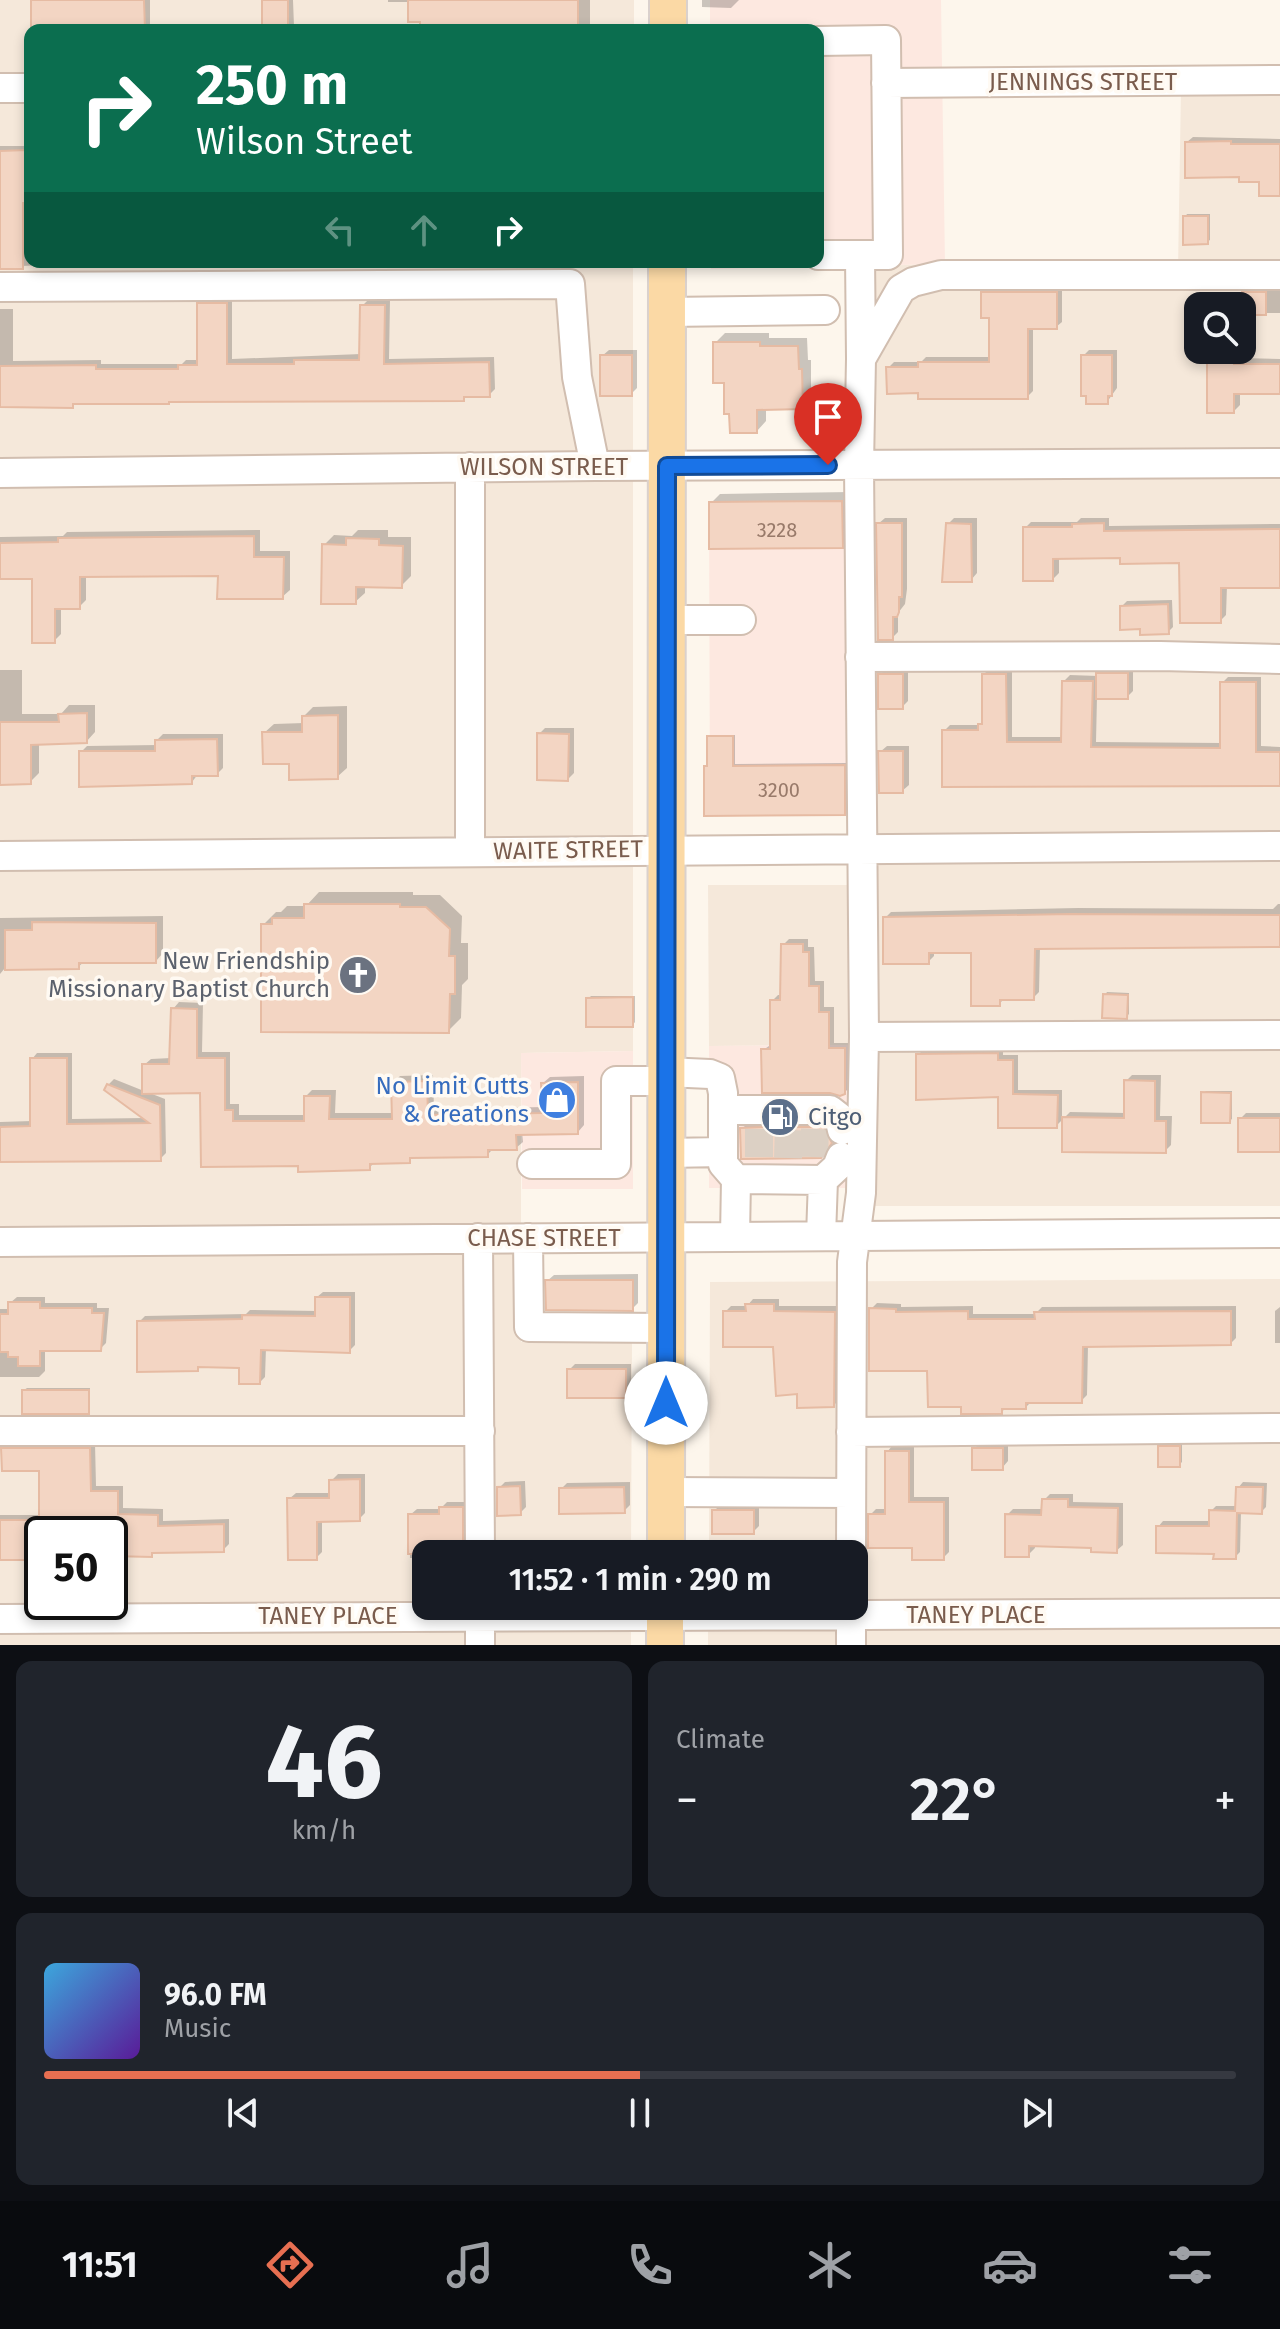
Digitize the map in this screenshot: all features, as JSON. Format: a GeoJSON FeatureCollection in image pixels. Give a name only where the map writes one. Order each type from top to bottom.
{"type":"FeatureCollection","features":[{"type":"Feature","properties":{"kind":"main road"},"geometry":{"type":"LineString","coordinates":[[668,0],[668,24]]}},
{"type":"Feature","properties":{"kind":"main road"},"geometry":{"type":"LineString","coordinates":[[666,1540],[667,268]]}},
{"type":"Feature","properties":{"kind":"street"},"geometry":{"type":"LineString","coordinates":[[824,41],[886,40],[888,255],[824,255]]}},
{"type":"Feature","properties":{"kind":"street","name":"JENNINGS STREET"},"geometry":{"type":"LineString","coordinates":[[886,83],[1280,80]]}},
{"type":"Feature","properties":{"kind":"street"},"geometry":{"type":"LineString","coordinates":[[0,88],[24,88]]}},
{"type":"Feature","properties":{"kind":"street"},"geometry":{"type":"LineString","coordinates":[[851,1540],[852,1262],[861,1193],[864,1037],[860,255]]}},
{"type":"Feature","properties":{"kind":"street"},"geometry":{"type":"LineString","coordinates":[[861,359],[901,289],[941,275],[1280,275]]}},
{"type":"Feature","properties":{"kind":"street"},"geometry":{"type":"LineString","coordinates":[[0,287],[570,284],[577,377],[595,466]]}},
{"type":"Feature","properties":{"kind":"street"},"geometry":{"type":"LineString","coordinates":[[667,312],[825,310]]}},
{"type":"Feature","properties":{"kind":"street","name":"WILSON STREET"},"geometry":{"type":"LineString","coordinates":[[0,473],[1280,463]]}},
{"type":"Feature","properties":{"kind":"street"},"geometry":{"type":"LineString","coordinates":[[470,467],[470,851]]}},
{"type":"Feature","properties":{"kind":"street"},"geometry":{"type":"LineString","coordinates":[[667,620],[741,620]]}},
{"type":"Feature","properties":{"kind":"street"},"geometry":{"type":"LineString","coordinates":[[860,657],[1160,656],[1280,659]]}},
{"type":"Feature","properties":{"kind":"street","name":"WAITE STREET"},"geometry":{"type":"LineString","coordinates":[[0,856],[1280,846]]}},
{"type":"Feature","properties":{"kind":"street"},"geometry":{"type":"LineString","coordinates":[[864,1037],[1280,1035]]}},
{"type":"Feature","properties":{"kind":"street"},"geometry":{"type":"LineString","coordinates":[[532,1164],[616,1164],[616,1081],[666,1076],[710,1074],[720,1078],[724,1110],[723,1164],[751,1172],[811,1147]]}},
{"type":"Feature","properties":{"kind":"street"},"geometry":{"type":"LineString","coordinates":[[724,1110],[759,1120],[811,1147]]}},
{"type":"Feature","properties":{"kind":"street"},"geometry":{"type":"LineString","coordinates":[[811,1147],[821,1236]]}},
{"type":"Feature","properties":{"kind":"street"},"geometry":{"type":"LineString","coordinates":[[666,1153],[723,1152]]}},
{"type":"Feature","properties":{"kind":"street"},"geometry":{"type":"LineString","coordinates":[[735,1237],[751,1172]]}},
{"type":"Feature","properties":{"kind":"street","name":"CHASE STREET"},"geometry":{"type":"LineString","coordinates":[[0,1242],[1280,1233]]}},
{"type":"Feature","properties":{"kind":"street"},"geometry":{"type":"LineString","coordinates":[[478,1238],[480,1540]]}},
{"type":"Feature","properties":{"kind":"street"},"geometry":{"type":"LineString","coordinates":[[528,1238],[529,1327],[666,1328]]}},
{"type":"Feature","properties":{"kind":"street"},"geometry":{"type":"LineString","coordinates":[[851,1432],[1280,1428]]}},
{"type":"Feature","properties":{"kind":"street"},"geometry":{"type":"LineString","coordinates":[[0,1431],[480,1431]]}},
{"type":"Feature","properties":{"kind":"street"},"geometry":{"type":"LineString","coordinates":[[666,1492],[851,1493]]}},
{"type":"Feature","properties":{"kind":"street","name":"TANEY PLACE"},"geometry":{"type":"LineString","coordinates":[[868,1611],[1280,1613]]}},
{"type":"Feature","properties":{"kind":"street","name":"TANEY PLACE"},"geometry":{"type":"LineString","coordinates":[[0,1619],[412,1612]]}},
{"type":"Feature","properties":{"kind":"street"},"geometry":{"type":"LineString","coordinates":[[480,1620],[480,1645]]}},
{"type":"Feature","properties":{"kind":"street","name":"TANEY PLACE"},"geometry":{"type":"LineString","coordinates":[[619,1620],[665,1623],[712,1620]]}},
{"type":"Feature","properties":{"kind":"street"},"geometry":{"type":"LineString","coordinates":[[851,1620],[851,1645]]}},
{"type":"Feature","properties":{"kind":"shaded area"},"geometry":{"type":"Polygon","coordinates":[[[0,0],[634,0],[634,24],[24,24],[24,268],[633,268],[633,1051],[521,1053],[521,1342],[632,1342],[631,1540],[412,1540],[412,1620],[631,1620],[631,1645],[0,1645],[0,0]]]}},
{"type":"Feature","properties":{"kind":"shaded area"},"geometry":{"type":"Polygon","coordinates":[[[710,0],[941,0],[945,264],[824,267],[824,24],[710,24],[710,0]]]}},
{"type":"Feature","properties":{"kind":"shaded area"},"geometry":{"type":"Polygon","coordinates":[[[1181,90],[1280,92],[1280,1206],[868,1206],[869,266],[945,264],[1178,270],[1181,90]]]}},
{"type":"Feature","properties":{"kind":"shaded area"},"geometry":{"type":"Polygon","coordinates":[[[850,506],[850,815],[710,816],[709,512],[850,506]]]}},
{"type":"Feature","properties":{"kind":"shaded area"},"geometry":{"type":"Polygon","coordinates":[[[708,885],[850,885],[850,1045],[709,1046],[708,885]]]}},
{"type":"Feature","properties":{"kind":"shaded area","name":"Citgo"},"geometry":{"type":"Polygon","coordinates":[[[850,1045],[850,1188],[709,1188],[709,1046],[850,1045]]]}},
{"type":"Feature","properties":{"kind":"shaded area"},"geometry":{"type":"Polygon","coordinates":[[[633,1051],[633,1189],[522,1189],[521,1053],[633,1051]]]}},
{"type":"Feature","properties":{"kind":"shaded area"},"geometry":{"type":"Polygon","coordinates":[[[1280,1279],[1280,1645],[708,1645],[708,1620],[868,1620],[868,1540],[709,1540],[710,1282],[1280,1279]]]}},
{"type":"Feature","properties":{"kind":"building"},"geometry":{"type":"Polygon","coordinates":[[[31,0],[144,0],[145,24],[31,24],[31,0]]]}},
{"type":"Feature","properties":{"kind":"building"},"geometry":{"type":"Polygon","coordinates":[[[262,0],[288,0],[288,24],[262,24],[262,0]]]}},
{"type":"Feature","properties":{"kind":"building"},"geometry":{"type":"Polygon","coordinates":[[[408,0],[578,0],[578,24],[408,22],[408,0]]]}},
{"type":"Feature","properties":{"kind":"building"},"geometry":{"type":"Polygon","coordinates":[[[1231,141],[1231,144],[1280,144],[1280,196],[1259,196],[1259,182],[1239,182],[1239,177],[1185,178],[1185,142],[1231,141]]]}},
{"type":"Feature","properties":{"kind":"building"},"geometry":{"type":"Polygon","coordinates":[[[24,150],[23,269],[0,269],[0,151],[24,150]]]}},
{"type":"Feature","properties":{"kind":"building"},"geometry":{"type":"Polygon","coordinates":[[[1183,216],[1208,216],[1208,244],[1183,245],[1183,216]]]}},
{"type":"Feature","properties":{"kind":"building"},"geometry":{"type":"Polygon","coordinates":[[[981,292],[1057,292],[1057,329],[1028,329],[1028,399],[918,399],[918,393],[887,394],[886,367],[918,367],[918,362],[989,362],[989,318],[981,318],[981,292]]]}},
{"type":"Feature","properties":{"kind":"building"},"geometry":{"type":"Polygon","coordinates":[[[1256,292],[1266,292],[1266,315],[1256,315],[1256,292]]]}},
{"type":"Feature","properties":{"kind":"building"},"geometry":{"type":"Polygon","coordinates":[[[197,303],[227,303],[227,364],[359,360],[360,305],[385,305],[384,364],[489,362],[490,397],[464,397],[464,401],[169,402],[73,404],[73,408],[0,407],[0,366],[96,365],[96,369],[178,369],[178,365],[197,365],[197,303]]]}},
{"type":"Feature","properties":{"kind":"building"},"geometry":{"type":"Polygon","coordinates":[[[713,342],[798,346],[803,409],[757,410],[757,433],[730,433],[729,414],[724,414],[724,383],[713,383],[713,342]]]}},
{"type":"Feature","properties":{"kind":"building"},"geometry":{"type":"Polygon","coordinates":[[[600,355],[632,355],[632,396],[600,396],[600,355]]]}},
{"type":"Feature","properties":{"kind":"building"},"geometry":{"type":"Polygon","coordinates":[[[1081,355],[1112,355],[1112,396],[1108,396],[1108,404],[1086,404],[1086,396],[1081,396],[1081,355]]]}},
{"type":"Feature","properties":{"kind":"building"},"geometry":{"type":"Polygon","coordinates":[[[1207,364],[1280,364],[1280,394],[1234,394],[1234,413],[1207,413],[1207,364]]]}},
{"type":"Feature","properties":{"kind":"building"},"geometry":{"type":"Polygon","coordinates":[[[842,501],[843,548],[709,549],[709,502],[842,501]]]}},
{"type":"Feature","properties":{"kind":"building"},"geometry":{"type":"Polygon","coordinates":[[[876,523],[902,523],[902,597],[899,597],[897,617],[893,617],[893,640],[878,640],[876,523]]]}},
{"type":"Feature","properties":{"kind":"building"},"geometry":{"type":"Polygon","coordinates":[[[946,523],[971,524],[972,582],[942,582],[946,523]]]}},
{"type":"Feature","properties":{"kind":"building"},"geometry":{"type":"Polygon","coordinates":[[[1104,523],[1104,531],[1280,529],[1280,588],[1221,588],[1221,623],[1180,623],[1179,563],[1120,564],[1120,558],[1053,559],[1053,581],[1023,581],[1023,527],[1072,527],[1072,524],[1104,523]]]}},
{"type":"Feature","properties":{"kind":"building"},"geometry":{"type":"Polygon","coordinates":[[[254,536],[254,557],[284,557],[283,599],[217,599],[218,576],[80,577],[80,609],[55,609],[55,643],[32,643],[32,579],[0,579],[0,543],[58,542],[58,538],[254,536]]]}},
{"type":"Feature","properties":{"kind":"building"},"geometry":{"type":"Polygon","coordinates":[[[346,538],[379,539],[379,545],[403,546],[402,588],[356,587],[356,604],[321,604],[322,544],[346,545],[346,538]]]}},
{"type":"Feature","properties":{"kind":"building"},"geometry":{"type":"Polygon","coordinates":[[[1168,604],[1169,634],[1140,635],[1140,629],[1120,630],[1120,606],[1168,604]]]}},
{"type":"Feature","properties":{"kind":"building"},"geometry":{"type":"Polygon","coordinates":[[[1096,673],[1128,673],[1128,699],[1096,699],[1096,673]]]}},
{"type":"Feature","properties":{"kind":"building"},"geometry":{"type":"Polygon","coordinates":[[[878,674],[903,674],[903,709],[878,709],[878,674]]]}},
{"type":"Feature","properties":{"kind":"building"},"geometry":{"type":"Polygon","coordinates":[[[982,674],[1006,674],[1007,742],[1061,742],[1062,681],[1093,681],[1091,747],[1220,748],[1220,682],[1256,682],[1256,752],[1280,752],[1280,786],[942,787],[942,730],[978,730],[978,724],[982,724],[982,674]]]}},
{"type":"Feature","properties":{"kind":"building"},"geometry":{"type":"Polygon","coordinates":[[[87,713],[87,743],[31,745],[31,784],[0,785],[0,722],[59,722],[58,714],[87,713]]]}},
{"type":"Feature","properties":{"kind":"building"},"geometry":{"type":"Polygon","coordinates":[[[338,715],[338,779],[289,780],[289,764],[263,764],[262,732],[302,732],[302,716],[338,715]]]}},
{"type":"Feature","properties":{"kind":"building"},"geometry":{"type":"Polygon","coordinates":[[[537,733],[569,734],[568,781],[537,780],[537,733]]]}},
{"type":"Feature","properties":{"kind":"building"},"geometry":{"type":"Polygon","coordinates":[[[707,736],[733,736],[733,766],[845,765],[845,815],[704,816],[707,736]]]}},
{"type":"Feature","properties":{"kind":"building"},"geometry":{"type":"Polygon","coordinates":[[[217,739],[218,776],[192,776],[192,784],[79,787],[79,751],[155,751],[155,740],[217,739]]]}},
{"type":"Feature","properties":{"kind":"building"},"geometry":{"type":"Polygon","coordinates":[[[878,751],[903,751],[903,793],[879,793],[878,751]]]}},
{"type":"Feature","properties":{"kind":"building","name":"New Friendship Missionary Baptist Church"},"geometry":{"type":"Polygon","coordinates":[[[304,904],[426,907],[450,929],[449,956],[455,956],[455,994],[450,994],[449,1033],[261,1032],[261,924],[272,924],[272,918],[304,918],[304,904]]]}},
{"type":"Feature","properties":{"kind":"building"},"geometry":{"type":"Polygon","coordinates":[[[1280,915],[1280,947],[1035,949],[1034,1000],[1000,1000],[1000,1006],[971,1006],[971,953],[929,953],[929,964],[883,964],[883,917],[1280,915]]]}},
{"type":"Feature","properties":{"kind":"building"},"geometry":{"type":"Polygon","coordinates":[[[32,922],[156,923],[156,963],[79,963],[79,969],[5,970],[5,930],[32,930],[32,922]]]}},
{"type":"Feature","properties":{"kind":"building"},"geometry":{"type":"Polygon","coordinates":[[[781,944],[803,944],[803,952],[809,952],[809,986],[819,986],[819,1012],[829,1012],[829,1048],[845,1048],[845,1094],[762,1093],[761,1049],[770,1049],[770,1000],[780,1000],[781,944]]]}},
{"type":"Feature","properties":{"kind":"building"},"geometry":{"type":"Polygon","coordinates":[[[1103,994],[1128,995],[1127,1019],[1102,1018],[1103,994]]]}},
{"type":"Feature","properties":{"kind":"building"},"geometry":{"type":"Polygon","coordinates":[[[633,997],[633,1027],[586,1027],[586,998],[633,997]]]}},
{"type":"Feature","properties":{"kind":"building"},"geometry":{"type":"Polygon","coordinates":[[[171,1008],[197,1009],[197,1058],[225,1058],[225,1110],[233,1110],[233,1121],[304,1121],[304,1096],[330,1096],[329,1119],[392,1119],[391,1082],[427,1081],[428,1115],[542,1113],[541,1083],[578,1082],[578,1134],[516,1135],[517,1150],[488,1150],[488,1157],[410,1158],[410,1163],[370,1164],[370,1170],[298,1172],[298,1166],[201,1167],[200,1093],[142,1094],[142,1064],[169,1064],[171,1008]]]}},
{"type":"Feature","properties":{"kind":"building"},"geometry":{"type":"Polygon","coordinates":[[[998,1053],[998,1060],[1013,1060],[1013,1094],[1058,1095],[1057,1128],[998,1128],[998,1097],[916,1100],[916,1054],[998,1053]]]}},
{"type":"Feature","properties":{"kind":"building"},"geometry":{"type":"Polygon","coordinates":[[[30,1058],[67,1058],[67,1124],[149,1123],[104,1090],[107,1084],[160,1105],[161,1161],[0,1162],[0,1127],[30,1126],[30,1058]]]}},
{"type":"Feature","properties":{"kind":"building"},"geometry":{"type":"Polygon","coordinates":[[[1124,1080],[1155,1081],[1155,1121],[1166,1121],[1166,1153],[1062,1152],[1062,1117],[1124,1118],[1124,1080]]]}},
{"type":"Feature","properties":{"kind":"building"},"geometry":{"type":"Polygon","coordinates":[[[1201,1092],[1231,1093],[1230,1123],[1201,1123],[1201,1092]]]}},
{"type":"Feature","properties":{"kind":"building"},"geometry":{"type":"Polygon","coordinates":[[[1238,1118],[1280,1118],[1280,1152],[1238,1152],[1238,1118]]]}},
{"type":"Feature","properties":{"kind":"building"},"geometry":{"type":"Polygon","coordinates":[[[824,1127],[832,1143],[821,1158],[741,1159],[740,1128],[824,1127]]]}},
{"type":"Feature","properties":{"kind":"building"},"geometry":{"type":"Polygon","coordinates":[[[545,1280],[633,1280],[633,1311],[546,1310],[545,1280]]]}},
{"type":"Feature","properties":{"kind":"building"},"geometry":{"type":"Polygon","coordinates":[[[315,1297],[350,1297],[350,1353],[261,1350],[260,1384],[239,1384],[239,1368],[198,1367],[198,1371],[137,1372],[137,1321],[242,1319],[242,1315],[315,1316],[315,1297]]]}},
{"type":"Feature","properties":{"kind":"building"},"geometry":{"type":"Polygon","coordinates":[[[8,1302],[40,1302],[40,1308],[92,1308],[92,1313],[104,1313],[101,1351],[40,1351],[40,1366],[18,1366],[18,1357],[8,1357],[8,1352],[0,1352],[0,1314],[8,1314],[8,1302]]]}},
{"type":"Feature","properties":{"kind":"building"},"geometry":{"type":"Polygon","coordinates":[[[745,1304],[774,1304],[774,1311],[835,1312],[834,1407],[797,1408],[797,1394],[776,1396],[773,1347],[723,1347],[723,1311],[746,1311],[745,1304]]]}},
{"type":"Feature","properties":{"kind":"building"},"geometry":{"type":"Polygon","coordinates":[[[869,1308],[896,1309],[896,1312],[968,1311],[968,1319],[1035,1319],[1034,1312],[1231,1311],[1231,1345],[1083,1347],[1082,1403],[1026,1403],[1026,1409],[1002,1409],[1002,1414],[961,1414],[961,1407],[928,1407],[927,1371],[869,1371],[869,1308]]]}},
{"type":"Feature","properties":{"kind":"building"},"geometry":{"type":"Polygon","coordinates":[[[567,1369],[626,1369],[626,1398],[567,1398],[567,1369]]]}},
{"type":"Feature","properties":{"kind":"building"},"geometry":{"type":"Polygon","coordinates":[[[22,1390],[89,1390],[89,1414],[22,1414],[22,1390]]]}},
{"type":"Feature","properties":{"kind":"building"},"geometry":{"type":"Polygon","coordinates":[[[1158,1446],[1180,1446],[1180,1467],[1158,1467],[1158,1446]]]}},
{"type":"Feature","properties":{"kind":"building"},"geometry":{"type":"Polygon","coordinates":[[[1,1448],[90,1448],[91,1491],[118,1491],[118,1514],[158,1515],[158,1526],[224,1524],[224,1552],[128,1556],[128,1516],[39,1516],[39,1471],[2,1471],[1,1448]]]}},
{"type":"Feature","properties":{"kind":"building"},"geometry":{"type":"Polygon","coordinates":[[[972,1448],[1003,1448],[1003,1470],[972,1470],[972,1448]]]}},
{"type":"Feature","properties":{"kind":"building"},"geometry":{"type":"Polygon","coordinates":[[[885,1451],[909,1451],[909,1502],[944,1502],[944,1560],[912,1560],[912,1548],[868,1548],[868,1514],[885,1514],[885,1451]]]}},
{"type":"Feature","properties":{"kind":"building"},"geometry":{"type":"Polygon","coordinates":[[[360,1479],[360,1521],[317,1522],[317,1560],[288,1560],[287,1498],[329,1498],[329,1480],[360,1479]]]}},
{"type":"Feature","properties":{"kind":"building"},"geometry":{"type":"Polygon","coordinates":[[[520,1486],[521,1515],[497,1516],[497,1487],[520,1486]]]}},
{"type":"Feature","properties":{"kind":"building"},"geometry":{"type":"Polygon","coordinates":[[[624,1487],[625,1513],[559,1514],[559,1488],[624,1487]]]}},
{"type":"Feature","properties":{"kind":"building"},"geometry":{"type":"Polygon","coordinates":[[[1236,1487],[1263,1487],[1262,1514],[1237,1513],[1236,1559],[1213,1559],[1214,1554],[1156,1553],[1156,1526],[1209,1526],[1209,1510],[1235,1511],[1236,1487]]]}},
{"type":"Feature","properties":{"kind":"building"},"geometry":{"type":"Polygon","coordinates":[[[1042,1499],[1068,1499],[1068,1507],[1118,1508],[1117,1553],[1091,1552],[1091,1548],[1029,1546],[1029,1557],[1005,1557],[1005,1514],[1041,1515],[1042,1499]]]}},
{"type":"Feature","properties":{"kind":"building"},"geometry":{"type":"Polygon","coordinates":[[[439,1507],[463,1507],[463,1540],[412,1540],[412,1554],[408,1554],[408,1514],[439,1514],[439,1507]]]}},
{"type":"Feature","properties":{"kind":"building"},"geometry":{"type":"Polygon","coordinates":[[[712,1510],[754,1510],[754,1534],[712,1534],[712,1510]]]}},
{"type":"Feature","properties":{"kind":"building"},"geometry":{"type":"Polygon","coordinates":[[[0,1520],[24,1520],[24,1560],[0,1560],[0,1520]]]}},
{"type":"Feature","properties":{"kind":"tunnel"},"geometry":{"type":"LineString","coordinates":[[759,1129],[759,1158]]}},
{"type":"Feature","properties":{"kind":"tunnel"},"geometry":{"type":"LineString","coordinates":[[788,1158],[789,1129]]}},
{"type":"Feature","properties":{"kind":"tunnel"},"geometry":{"type":"LineString","coordinates":[[814,1157],[815,1129]]}},
{"type":"Feature","properties":{"kind":"place","name":"New Friendship Missionary Baptist Church"},"geometry":{"type":"Point","coordinates":[358,975]}},
{"type":"Feature","properties":{"kind":"place","name":"No Limit Cutts & Creations"},"geometry":{"type":"Point","coordinates":[557,1100]}},
{"type":"Feature","properties":{"kind":"place","name":"Citgo"},"geometry":{"type":"Point","coordinates":[780,1117]}},
{"type":"Feature","properties":{"kind":"route"},"geometry":{"type":"LineString","coordinates":[[666,1403],[667,466],[828,465]]}}]}
